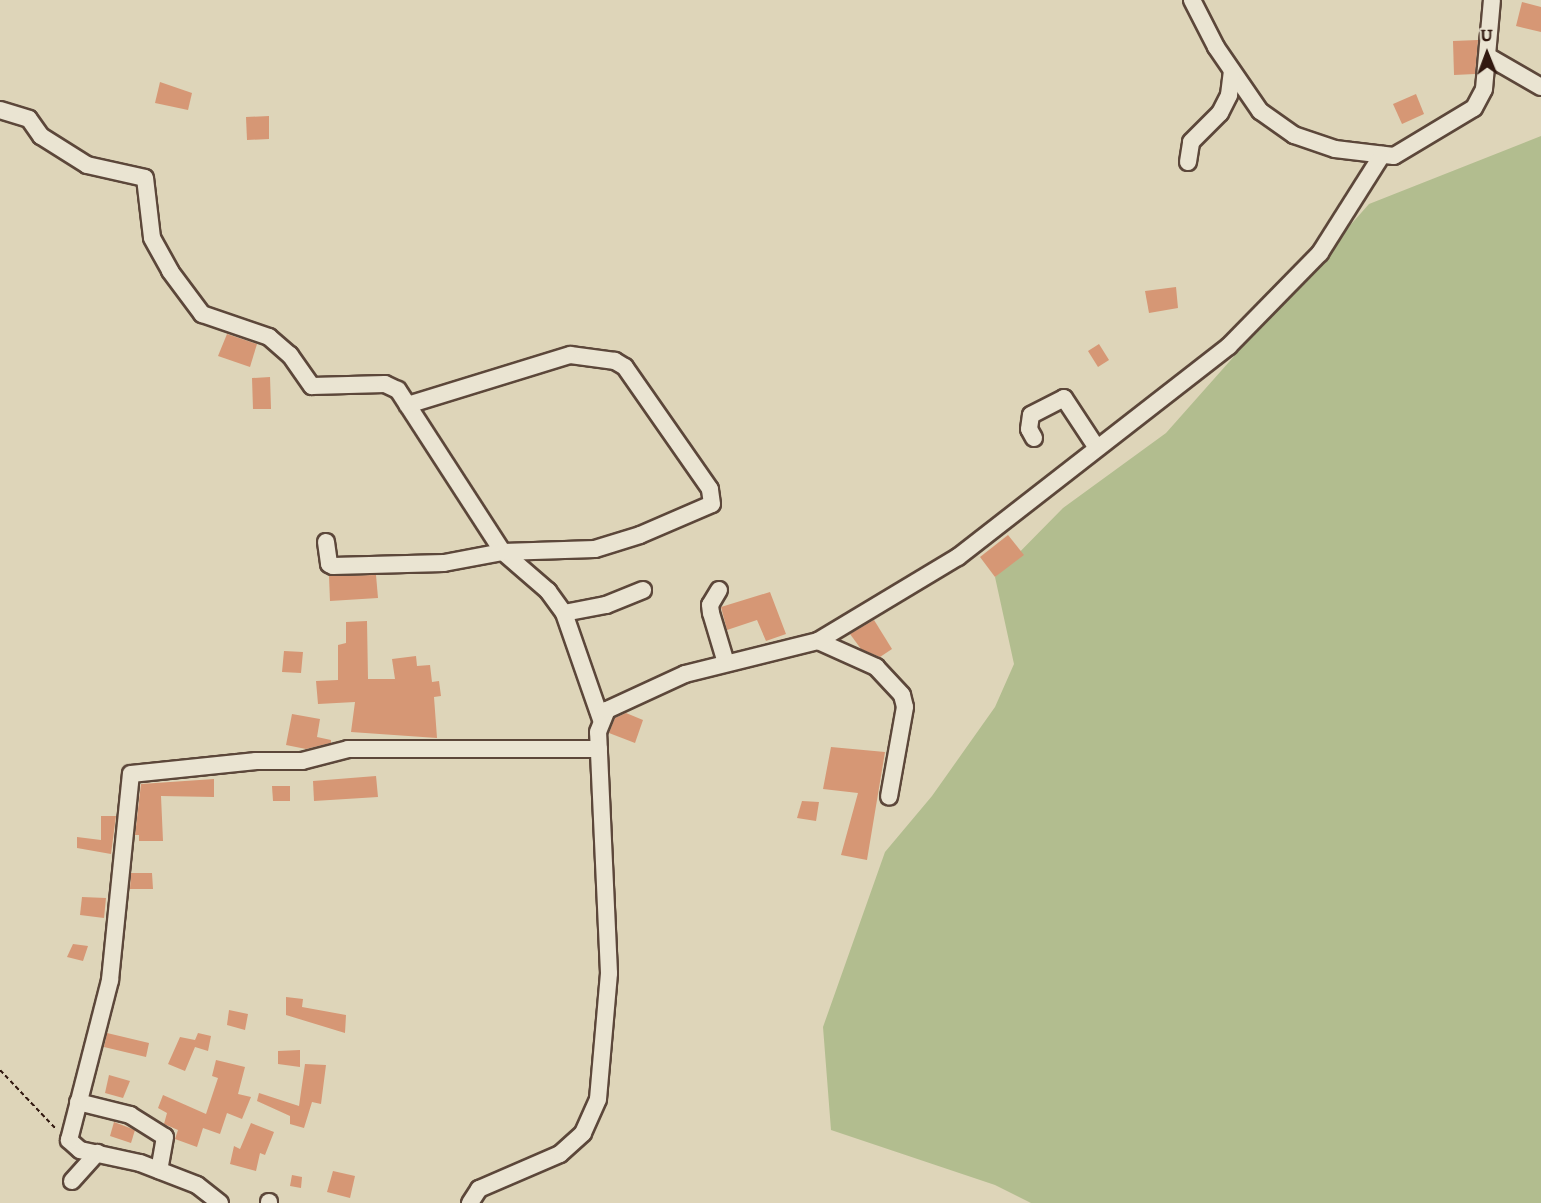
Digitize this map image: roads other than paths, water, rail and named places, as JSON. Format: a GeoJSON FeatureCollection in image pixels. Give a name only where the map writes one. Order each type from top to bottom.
{"type":"FeatureCollection","features":[{"type":"Feature","properties":{"kind":"street"},"geometry":{"type":"LineString","coordinates":[[1192,0],[1232,71],[1260,111],[1294,135],[1335,149],[1394,156],[1474,108],[1484,89],[1489,57],[1492,0]]}},
{"type":"Feature","properties":{"kind":"street"},"geometry":{"type":"LineString","coordinates":[[1489,57],[1541,87]]}},
{"type":"Feature","properties":{"kind":"street"},"geometry":{"type":"LineString","coordinates":[[1188,162],[1191,142],[1220,113],[1229,95],[1232,71]]}},
{"type":"Feature","properties":{"kind":"street"},"geometry":{"type":"LineString","coordinates":[[0,110],[28,118],[41,136],[87,165],[145,178],[153,238],[170,271],[202,314],[269,337],[290,355],[312,386],[385,384],[398,390],[503,552],[548,591],[564,613],[601,719],[599,749],[609,973],[598,1099],[583,1132],[560,1154],[479,1189],[471,1203]]}},
{"type":"Feature","properties":{"kind":"street"},"geometry":{"type":"LineString","coordinates":[[601,719],[607,710],[656,687],[726,663],[819,641],[958,557],[1229,346],[1320,253],[1382,155]]}},
{"type":"Feature","properties":{"kind":"street"},"geometry":{"type":"LineString","coordinates":[[326,542],[329,564],[333,566],[444,563],[503,552],[595,549],[709,507],[710,489],[625,367],[615,361],[570,355],[407,405]]}},
{"type":"Feature","properties":{"kind":"street"},"geometry":{"type":"LineString","coordinates":[[1034,438],[1029,429],[1031,415],[1064,398],[1097,448]]}},
{"type":"Feature","properties":{"kind":"street"},"geometry":{"type":"LineString","coordinates":[[564,613],[606,605],[643,590]]}},
{"type":"Feature","properties":{"kind":"street"},"geometry":{"type":"LineString","coordinates":[[719,590],[710,605],[726,663]]}},
{"type":"Feature","properties":{"kind":"street"},"geometry":{"type":"LineString","coordinates":[[819,641],[876,667],[902,695],[905,707],[889,797]]}},
{"type":"Feature","properties":{"kind":"street"},"geometry":{"type":"LineString","coordinates":[[220,1203],[197,1185],[159,1170],[80,1150],[69,1140],[110,980],[131,774],[256,761],[303,761],[348,749],[599,749]]}},
{"type":"Feature","properties":{"kind":"street"},"geometry":{"type":"LineString","coordinates":[[78,1102],[130,1115],[165,1137],[159,1170]]}},
{"type":"Feature","properties":{"kind":"street"},"geometry":{"type":"LineString","coordinates":[[72,1181],[97,1153]]}}]}
